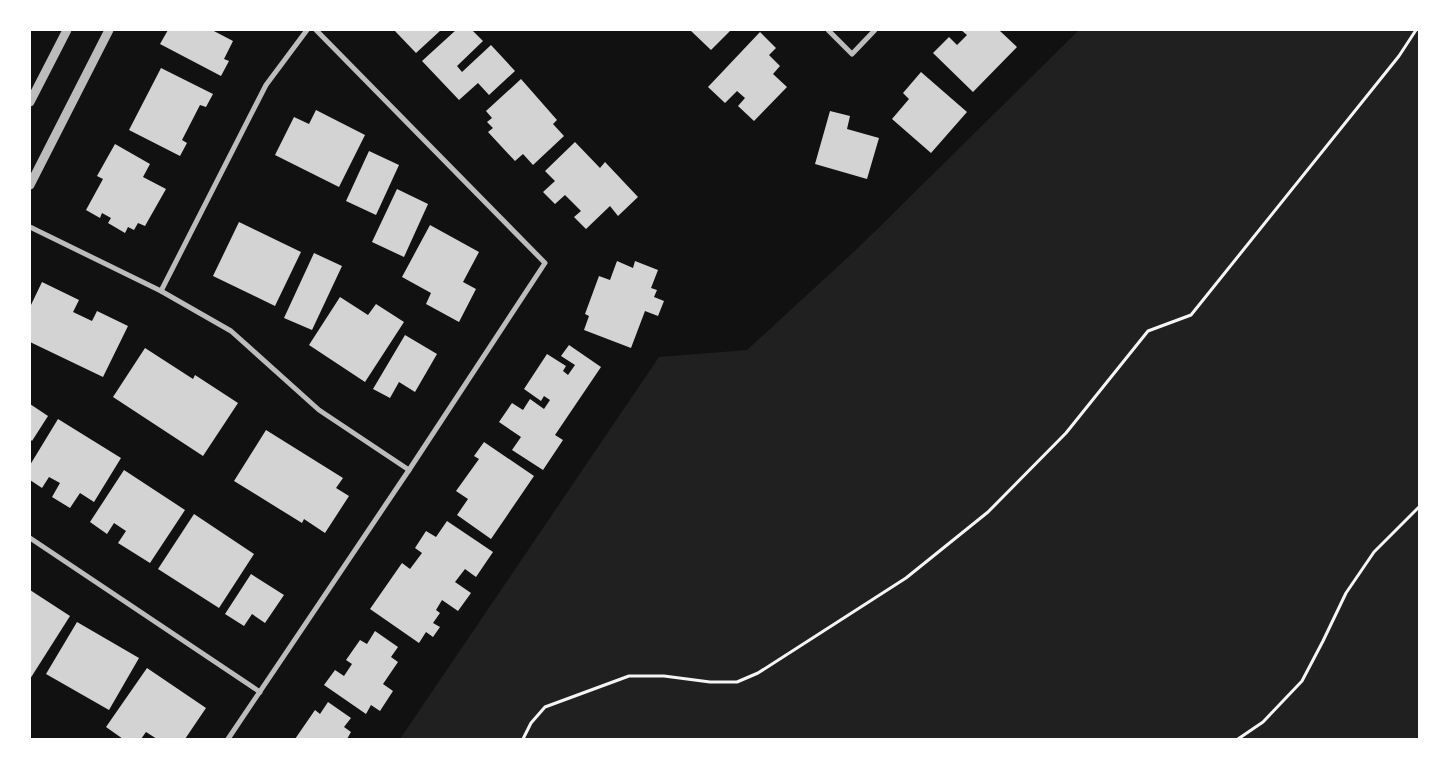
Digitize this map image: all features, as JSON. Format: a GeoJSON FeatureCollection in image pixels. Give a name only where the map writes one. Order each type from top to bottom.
{"type":"FeatureCollection","features":[{"type":"Feature","properties":{"kind":"street"},"geometry":{"type":"LineString","coordinates":[[30,102],[67,30]]}},
{"type":"Feature","properties":{"kind":"street"},"geometry":{"type":"LineString","coordinates":[[30,184],[109,30]]}},
{"type":"Feature","properties":{"kind":"street"},"geometry":{"type":"LineString","coordinates":[[161,291],[266,85],[307,30]]}},
{"type":"Feature","properties":{"kind":"street"},"geometry":{"type":"LineString","coordinates":[[228,739],[409,470],[545,263],[316,30]]}},
{"type":"Feature","properties":{"kind":"street"},"geometry":{"type":"LineString","coordinates":[[828,30],[852,54],[875,30]]}},
{"type":"Feature","properties":{"kind":"street"},"geometry":{"type":"LineString","coordinates":[[30,227],[161,291],[231,331],[319,410],[409,470]]}},
{"type":"Feature","properties":{"kind":"street"},"geometry":{"type":"LineString","coordinates":[[30,538],[260,692]]}},
{"type":"Feature","properties":{"kind":"path"},"geometry":{"type":"LineString","coordinates":[[524,739],[532,723],[545,707],[629,676],[664,676],[710,682],[737,682],[758,674],[906,578],[988,512],[1060,440],[1148,331],[1191,315],[1399,56],[1416,30]]}},
{"type":"Feature","properties":{"kind":"path"},"geometry":{"type":"LineString","coordinates":[[1238,739],[1262,722],[1302,680],[1346,593],[1374,552],[1419,507]]}},
{"type":"Feature","properties":{"kind":"shaded area"},"geometry":{"type":"Polygon","coordinates":[[[1079,30],[1419,30],[1419,739],[400,739],[659,357],[747,350],[858,248],[1079,30]]]}},
{"type":"Feature","properties":{"kind":"building"},"geometry":{"type":"Polygon","coordinates":[[[168,30],[212,30],[233,41],[224,59],[229,61],[221,76],[160,44],[168,30]]]}},
{"type":"Feature","properties":{"kind":"building"},"geometry":{"type":"Polygon","coordinates":[[[394,30],[441,30],[416,53],[394,30]]]}},
{"type":"Feature","properties":{"kind":"building"},"geometry":{"type":"Polygon","coordinates":[[[456,30],[472,30],[483,41],[457,66],[462,72],[491,45],[515,71],[489,95],[478,83],[459,100],[422,61],[456,30]]]}},
{"type":"Feature","properties":{"kind":"building"},"geometry":{"type":"Polygon","coordinates":[[[690,30],[731,30],[711,50],[690,30]]]}},
{"type":"Feature","properties":{"kind":"building"},"geometry":{"type":"Polygon","coordinates":[[[961,30],[999,30],[1017,47],[973,92],[933,53],[949,37],[957,45],[967,35],[961,30]]]}},
{"type":"Feature","properties":{"kind":"building"},"geometry":{"type":"Polygon","coordinates":[[[760,32],[776,48],[769,55],[780,66],[773,74],[787,87],[754,121],[738,106],[745,98],[737,91],[725,103],[708,87],[760,32]]]}},
{"type":"Feature","properties":{"kind":"building"},"geometry":{"type":"Polygon","coordinates":[[[161,68],[213,94],[206,107],[200,105],[182,140],[187,143],[180,156],[129,130],[161,68]]]}},
{"type":"Feature","properties":{"kind":"building"},"geometry":{"type":"Polygon","coordinates":[[[921,72],[967,112],[931,153],[892,119],[909,99],[903,93],[921,72]]]}},
{"type":"Feature","properties":{"kind":"building"},"geometry":{"type":"Polygon","coordinates":[[[521,79],[557,120],[553,124],[564,136],[533,165],[523,154],[515,161],[488,132],[493,128],[487,122],[492,118],[486,111],[521,79]]]}},
{"type":"Feature","properties":{"kind":"building"},"geometry":{"type":"Polygon","coordinates":[[[316,110],[365,135],[339,187],[275,155],[294,117],[309,124],[316,110]]]}},
{"type":"Feature","properties":{"kind":"building"},"geometry":{"type":"Polygon","coordinates":[[[830,111],[850,116],[847,129],[879,138],[867,179],[815,164],[830,111]]]}},
{"type":"Feature","properties":{"kind":"building"},"geometry":{"type":"Polygon","coordinates":[[[575,142],[600,168],[605,162],[638,197],[618,216],[610,206],[586,229],[574,217],[581,211],[565,195],[555,204],[543,192],[555,181],[545,171],[575,142]]]}},
{"type":"Feature","properties":{"kind":"building"},"geometry":{"type":"Polygon","coordinates":[[[115,144],[150,164],[143,177],[166,189],[145,226],[138,223],[134,230],[128,227],[125,233],[108,223],[111,218],[102,213],[100,218],[86,210],[103,179],[97,176],[115,144]]]}},
{"type":"Feature","properties":{"kind":"building"},"geometry":{"type":"Polygon","coordinates":[[[369,151],[399,165],[376,215],[346,201],[369,151]]]}},
{"type":"Feature","properties":{"kind":"building"},"geometry":{"type":"Polygon","coordinates":[[[397,189],[428,204],[404,257],[372,242],[397,189]]]}},
{"type":"Feature","properties":{"kind":"building"},"geometry":{"type":"Polygon","coordinates":[[[239,222],[301,252],[275,306],[213,276],[239,222]]]}},
{"type":"Feature","properties":{"kind":"building"},"geometry":{"type":"Polygon","coordinates":[[[430,225],[479,252],[463,282],[476,289],[459,322],[426,304],[431,293],[402,277],[430,225]]]}},
{"type":"Feature","properties":{"kind":"building"},"geometry":{"type":"Polygon","coordinates":[[[314,253],[342,266],[312,330],[284,318],[314,253]]]}},
{"type":"Feature","properties":{"kind":"building"},"geometry":{"type":"Polygon","coordinates":[[[617,261],[633,268],[635,261],[658,270],[651,288],[657,290],[654,297],[664,301],[658,316],[645,311],[631,348],[584,330],[589,316],[585,314],[599,276],[610,280],[617,261]]]}},
{"type":"Feature","properties":{"kind":"building"},"geometry":{"type":"Polygon","coordinates":[[[42,282],[79,300],[73,312],[92,321],[97,311],[128,326],[103,377],[30,342],[30,307],[42,282]]]}},
{"type":"Feature","properties":{"kind":"building"},"geometry":{"type":"Polygon","coordinates":[[[340,297],[368,315],[376,304],[404,322],[365,382],[309,345],[340,297]]]}},
{"type":"Feature","properties":{"kind":"building"},"geometry":{"type":"Polygon","coordinates":[[[405,335],[437,354],[415,392],[399,382],[390,398],[373,389],[405,335]]]}},
{"type":"Feature","properties":{"kind":"building"},"geometry":{"type":"Polygon","coordinates":[[[569,345],[601,367],[555,435],[563,440],[543,470],[512,450],[521,437],[499,422],[512,403],[523,410],[530,399],[544,409],[550,400],[544,396],[541,401],[524,389],[547,354],[566,366],[563,371],[568,375],[575,365],[561,356],[569,345]]]}},
{"type":"Feature","properties":{"kind":"building"},"geometry":{"type":"Polygon","coordinates":[[[145,348],[193,379],[195,375],[238,403],[203,456],[113,397],[145,348]]]}},
{"type":"Feature","properties":{"kind":"building"},"geometry":{"type":"Polygon","coordinates":[[[30,404],[48,416],[32,441],[30,439],[30,404]]]}},
{"type":"Feature","properties":{"kind":"building"},"geometry":{"type":"Polygon","coordinates":[[[58,419],[121,458],[94,502],[80,493],[70,508],[52,497],[60,483],[49,477],[42,488],[30,480],[30,465],[58,419]]]}},
{"type":"Feature","properties":{"kind":"building"},"geometry":{"type":"Polygon","coordinates":[[[266,430],[343,478],[336,488],[349,496],[325,533],[304,519],[302,523],[234,481],[266,430]]]}},
{"type":"Feature","properties":{"kind":"building"},"geometry":{"type":"Polygon","coordinates":[[[484,442],[534,476],[491,539],[457,515],[468,499],[456,491],[479,459],[474,456],[484,442]]]}},
{"type":"Feature","properties":{"kind":"building"},"geometry":{"type":"Polygon","coordinates":[[[124,470],[185,510],[150,563],[118,543],[126,531],[114,523],[107,534],[90,522],[124,470]]]}},
{"type":"Feature","properties":{"kind":"building"},"geometry":{"type":"Polygon","coordinates":[[[194,514],[254,554],[219,608],[158,569],[194,514]]]}},
{"type":"Feature","properties":{"kind":"building"},"geometry":{"type":"Polygon","coordinates":[[[447,521],[493,552],[476,577],[465,569],[455,582],[471,593],[458,611],[442,600],[436,610],[440,613],[433,623],[440,627],[433,637],[426,632],[419,643],[370,609],[402,563],[410,569],[422,553],[415,548],[426,531],[436,537],[447,521]]]}},
{"type":"Feature","properties":{"kind":"building"},"geometry":{"type":"Polygon","coordinates":[[[251,574],[284,595],[265,623],[252,614],[244,626],[225,614],[251,574]]]}},
{"type":"Feature","properties":{"kind":"building"},"geometry":{"type":"Polygon","coordinates":[[[30,590],[70,616],[30,679],[30,590]]]}},
{"type":"Feature","properties":{"kind":"building"},"geometry":{"type":"Polygon","coordinates":[[[77,622],[139,658],[109,710],[46,674],[77,622]]]}},
{"type":"Feature","properties":{"kind":"building"},"geometry":{"type":"Polygon","coordinates":[[[375,631],[398,647],[391,657],[398,662],[383,684],[393,691],[380,711],[371,705],[366,714],[324,685],[335,670],[344,676],[352,664],[346,660],[360,640],[367,644],[375,631]]]}},
{"type":"Feature","properties":{"kind":"building"},"geometry":{"type":"Polygon","coordinates":[[[147,668],[206,708],[185,739],[157,739],[146,732],[141,739],[123,739],[106,727],[147,668]]]}},
{"type":"Feature","properties":{"kind":"building"},"geometry":{"type":"Polygon","coordinates":[[[328,702],[351,718],[344,727],[351,732],[347,739],[295,739],[315,710],[320,714],[328,702]]]}}]}
